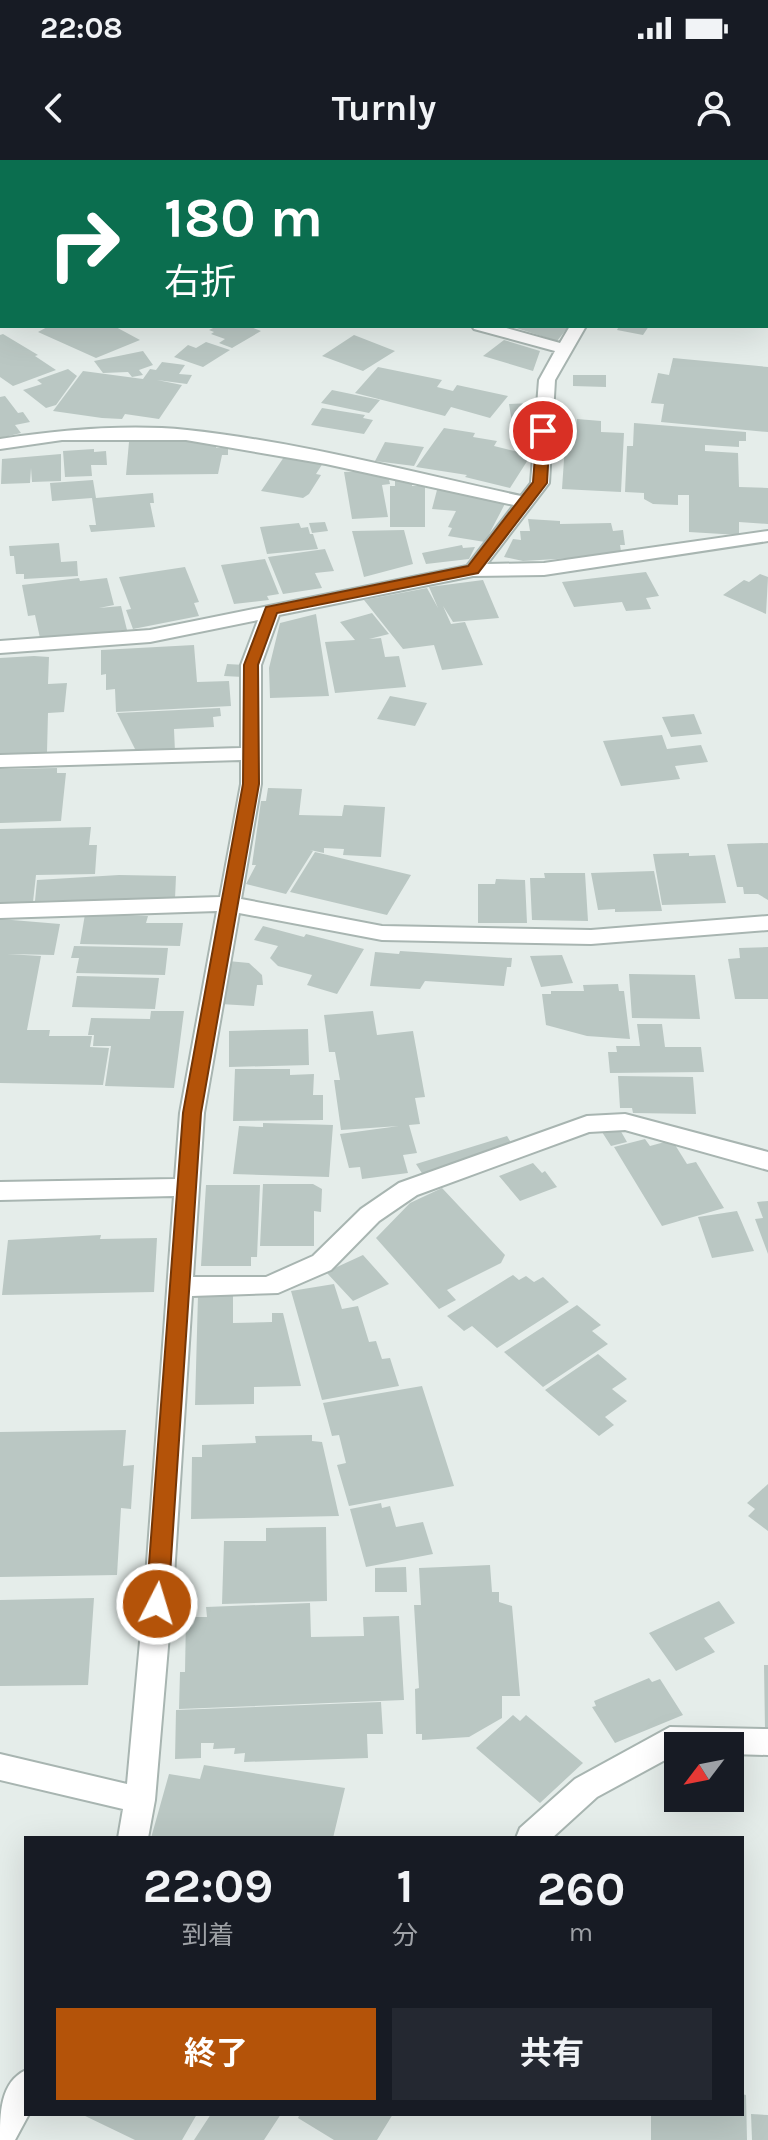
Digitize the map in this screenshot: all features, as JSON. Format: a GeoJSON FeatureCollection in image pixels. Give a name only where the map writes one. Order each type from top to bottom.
{"type":"FeatureCollection","features":[{"type":"Feature","properties":{"kind":"street"},"geometry":{"type":"LineString","coordinates":[[487,328],[565,349]]}},
{"type":"Feature","properties":{"kind":"street"},"geometry":{"type":"LineString","coordinates":[[473,570],[540,483],[547,380],[577,328]]}},
{"type":"Feature","properties":{"kind":"street"},"geometry":{"type":"LineString","coordinates":[[0,444],[62,435],[186,435],[326,459],[525,502]]}},
{"type":"Feature","properties":{"kind":"street"},"geometry":{"type":"LineString","coordinates":[[0,647],[150,636],[473,570],[544,569],[768,536]]}},
{"type":"Feature","properties":{"kind":"street"},"geometry":{"type":"LineString","coordinates":[[133,1836],[140,1800],[160,1576],[192,1113],[251,784],[251,665],[271,610]]}},
{"type":"Feature","properties":{"kind":"street"},"geometry":{"type":"LineString","coordinates":[[0,761],[250,754]]}},
{"type":"Feature","properties":{"kind":"street"},"geometry":{"type":"LineString","coordinates":[[0,911],[229,904],[382,933],[591,937],[768,923]]}},
{"type":"Feature","properties":{"kind":"street"},"geometry":{"type":"LineString","coordinates":[[179,1287],[269,1286],[322,1263],[370,1215],[408,1189],[587,1124],[625,1122],[768,1161]]}},
{"type":"Feature","properties":{"kind":"street"},"geometry":{"type":"LineString","coordinates":[[0,1191],[187,1187]]}},
{"type":"Feature","properties":{"kind":"street"},"geometry":{"type":"LineString","coordinates":[[533,1836],[586,1788],[670,1740],[768,1742]]}},
{"type":"Feature","properties":{"kind":"street"},"geometry":{"type":"LineString","coordinates":[[0,1767],[140,1800]]}},
{"type":"Feature","properties":{"kind":"street"},"geometry":{"type":"LineString","coordinates":[[0,2134],[24,2090]]}},
{"type":"Feature","properties":{"kind":"building"},"geometry":{"type":"Polygon","coordinates":[[[45,328],[118,328],[140,340],[96,358],[38,332],[45,328]]]}},
{"type":"Feature","properties":{"kind":"building"},"geometry":{"type":"Polygon","coordinates":[[[253,328],[261,331],[232,348],[219,343],[225,339],[211,334],[214,332],[209,330],[253,328]]]}},
{"type":"Feature","properties":{"kind":"building"},"geometry":{"type":"Polygon","coordinates":[[[516,328],[567,328],[557,341],[516,328]]]}},
{"type":"Feature","properties":{"kind":"building"},"geometry":{"type":"Polygon","coordinates":[[[618,328],[648,328],[643,335],[618,328]]]}},
{"type":"Feature","properties":{"kind":"building"},"geometry":{"type":"Polygon","coordinates":[[[3,334],[56,370],[13,386],[0,377],[0,335],[3,334]]]}},
{"type":"Feature","properties":{"kind":"building"},"geometry":{"type":"Polygon","coordinates":[[[354,335],[395,351],[363,371],[322,356],[354,335]]]}},
{"type":"Feature","properties":{"kind":"building"},"geometry":{"type":"Polygon","coordinates":[[[504,340],[540,351],[533,371],[483,356],[504,340]]]}},
{"type":"Feature","properties":{"kind":"building"},"geometry":{"type":"Polygon","coordinates":[[[206,342],[230,350],[203,367],[174,357],[188,345],[196,348],[206,342]]]}},
{"type":"Feature","properties":{"kind":"building"},"geometry":{"type":"Polygon","coordinates":[[[143,351],[153,365],[139,370],[143,375],[132,377],[128,372],[103,373],[94,361],[143,351]]]}},
{"type":"Feature","properties":{"kind":"building"},"geometry":{"type":"Polygon","coordinates":[[[673,358],[768,367],[768,432],[661,422],[664,404],[651,403],[658,373],[669,375],[673,358]]]}},
{"type":"Feature","properties":{"kind":"building"},"geometry":{"type":"Polygon","coordinates":[[[162,362],[185,365],[179,374],[192,375],[187,384],[157,380],[182,385],[159,419],[125,414],[122,419],[102,418],[53,411],[83,371],[143,379],[150,369],[156,370],[162,362]]]}},
{"type":"Feature","properties":{"kind":"building"},"geometry":{"type":"Polygon","coordinates":[[[378,367],[442,380],[437,387],[453,391],[457,385],[508,396],[490,418],[451,407],[445,416],[355,393],[378,367]]]}},
{"type":"Feature","properties":{"kind":"building"},"geometry":{"type":"Polygon","coordinates":[[[68,369],[77,376],[56,405],[46,408],[23,390],[42,384],[37,380],[68,369]]]}},
{"type":"Feature","properties":{"kind":"building"},"geometry":{"type":"Polygon","coordinates":[[[573,375],[606,375],[606,387],[573,386],[573,375]]]}},
{"type":"Feature","properties":{"kind":"building"},"geometry":{"type":"Polygon","coordinates":[[[332,390],[380,400],[369,413],[321,403],[332,390]]]}},
{"type":"Feature","properties":{"kind":"building"},"geometry":{"type":"Polygon","coordinates":[[[5,396],[18,413],[23,412],[30,422],[15,425],[21,433],[0,438],[0,397],[5,396]]]}},
{"type":"Feature","properties":{"kind":"building"},"geometry":{"type":"Polygon","coordinates":[[[532,403],[533,422],[512,423],[509,404],[532,403]]]}},
{"type":"Feature","properties":{"kind":"building"},"geometry":{"type":"Polygon","coordinates":[[[322,408],[365,415],[363,418],[373,420],[364,434],[311,425],[322,408]]]}},
{"type":"Feature","properties":{"kind":"building"},"geometry":{"type":"Polygon","coordinates":[[[577,419],[601,421],[601,432],[624,433],[621,492],[562,489],[566,430],[576,431],[577,419]]]}},
{"type":"Feature","properties":{"kind":"building"},"geometry":{"type":"Polygon","coordinates":[[[634,423],[746,432],[746,441],[739,441],[739,447],[705,445],[705,451],[738,453],[739,487],[768,488],[768,524],[739,522],[739,535],[689,532],[689,495],[678,495],[678,505],[653,504],[644,499],[644,493],[625,492],[627,446],[633,446],[634,423]]]}},
{"type":"Feature","properties":{"kind":"building"},"geometry":{"type":"Polygon","coordinates":[[[444,428],[475,433],[473,437],[497,441],[494,446],[531,455],[510,488],[465,477],[467,475],[416,467],[444,428]]]}},
{"type":"Feature","properties":{"kind":"building"},"geometry":{"type":"Polygon","coordinates":[[[216,441],[216,448],[228,448],[228,455],[222,455],[218,474],[126,475],[129,442],[216,441]]]}},
{"type":"Feature","properties":{"kind":"building"},"geometry":{"type":"Polygon","coordinates":[[[385,442],[424,447],[414,466],[375,461],[385,442]]]}},
{"type":"Feature","properties":{"kind":"building"},"geometry":{"type":"Polygon","coordinates":[[[94,449],[94,452],[106,451],[107,465],[91,465],[92,476],[65,477],[63,451],[94,449]]]}},
{"type":"Feature","properties":{"kind":"building"},"geometry":{"type":"Polygon","coordinates":[[[61,454],[61,481],[32,482],[31,468],[30,483],[1,484],[2,459],[61,454]]]}},
{"type":"Feature","properties":{"kind":"building"},"geometry":{"type":"Polygon","coordinates":[[[284,457],[323,463],[316,474],[321,475],[303,498],[261,491],[284,457]]]}},
{"type":"Feature","properties":{"kind":"building"},"geometry":{"type":"Polygon","coordinates":[[[344,472],[378,473],[378,476],[388,475],[390,484],[382,485],[388,517],[352,519],[344,472]]]}},
{"type":"Feature","properties":{"kind":"building"},"geometry":{"type":"Polygon","coordinates":[[[395,478],[412,478],[412,486],[425,486],[425,527],[390,527],[390,486],[395,486],[395,478]]]}},
{"type":"Feature","properties":{"kind":"building"},"geometry":{"type":"Polygon","coordinates":[[[93,480],[96,498],[153,493],[154,503],[150,503],[155,527],[91,532],[89,525],[96,525],[92,498],[52,501],[50,483],[93,480]]]}},
{"type":"Feature","properties":{"kind":"building"},"geometry":{"type":"Polygon","coordinates":[[[437,490],[508,498],[485,542],[448,536],[452,528],[448,527],[456,511],[432,509],[437,490]]]}},
{"type":"Feature","properties":{"kind":"building"},"geometry":{"type":"Polygon","coordinates":[[[528,519],[560,521],[560,524],[611,523],[613,531],[623,530],[625,545],[620,545],[621,551],[573,558],[523,561],[504,557],[513,539],[521,540],[520,531],[530,531],[528,519]]]}},
{"type":"Feature","properties":{"kind":"building"},"geometry":{"type":"Polygon","coordinates":[[[325,522],[328,531],[312,533],[309,523],[325,522]]]}},
{"type":"Feature","properties":{"kind":"building"},"geometry":{"type":"Polygon","coordinates":[[[299,523],[301,528],[308,527],[318,549],[267,554],[260,527],[299,523]]]}},
{"type":"Feature","properties":{"kind":"building"},"geometry":{"type":"Polygon","coordinates":[[[404,530],[413,564],[364,577],[352,531],[404,530]]]}},
{"type":"Feature","properties":{"kind":"building"},"geometry":{"type":"Polygon","coordinates":[[[59,543],[61,562],[77,561],[78,576],[24,579],[24,574],[16,574],[14,556],[10,556],[9,546],[59,543]]]}},
{"type":"Feature","properties":{"kind":"building"},"geometry":{"type":"Polygon","coordinates":[[[462,545],[463,548],[475,547],[469,559],[426,564],[422,553],[462,545]]]}},
{"type":"Feature","properties":{"kind":"building"},"geometry":{"type":"Polygon","coordinates":[[[325,549],[334,571],[315,573],[322,588],[283,594],[268,557],[325,549]]]}},
{"type":"Feature","properties":{"kind":"building"},"geometry":{"type":"Polygon","coordinates":[[[265,559],[279,594],[267,596],[269,600],[234,604],[221,565],[265,559]]]}},
{"type":"Feature","properties":{"kind":"building"},"geometry":{"type":"Polygon","coordinates":[[[185,567],[199,602],[194,603],[199,616],[133,629],[126,610],[131,609],[119,577],[185,567]]]}},
{"type":"Feature","properties":{"kind":"building"},"geometry":{"type":"Polygon","coordinates":[[[646,572],[659,596],[646,598],[651,609],[626,611],[622,602],[574,607],[562,582],[646,572]]]}},
{"type":"Feature","properties":{"kind":"building"},"geometry":{"type":"Polygon","coordinates":[[[760,574],[768,577],[766,614],[723,595],[744,580],[749,582],[760,574]]]}},
{"type":"Feature","properties":{"kind":"building"},"geometry":{"type":"Polygon","coordinates":[[[79,578],[80,581],[107,578],[114,605],[99,608],[121,606],[127,630],[40,638],[35,615],[28,616],[22,585],[79,578]]]}},
{"type":"Feature","properties":{"kind":"building"},"geometry":{"type":"Polygon","coordinates":[[[483,580],[499,618],[453,622],[443,606],[451,624],[465,622],[483,665],[442,670],[434,645],[403,649],[364,600],[427,588],[438,608],[429,587],[483,580]]]}},
{"type":"Feature","properties":{"kind":"building"},"geometry":{"type":"Polygon","coordinates":[[[372,613],[389,634],[369,639],[381,638],[385,657],[399,656],[406,687],[335,693],[325,642],[355,640],[340,622],[372,613]]]}},
{"type":"Feature","properties":{"kind":"building"},"geometry":{"type":"Polygon","coordinates":[[[316,614],[329,696],[270,698],[269,668],[280,623],[316,614]]]}},
{"type":"Feature","properties":{"kind":"building"},"geometry":{"type":"Polygon","coordinates":[[[194,645],[197,682],[229,681],[231,706],[116,712],[115,689],[106,690],[106,674],[101,675],[101,650],[194,645]]]}},
{"type":"Feature","properties":{"kind":"building"},"geometry":{"type":"Polygon","coordinates":[[[49,657],[48,684],[67,683],[64,712],[48,713],[47,752],[0,755],[0,658],[49,657]]]}},
{"type":"Feature","properties":{"kind":"building"},"geometry":{"type":"Polygon","coordinates":[[[227,664],[245,665],[243,677],[224,676],[227,664]]]}},
{"type":"Feature","properties":{"kind":"building"},"geometry":{"type":"Polygon","coordinates":[[[390,696],[427,703],[415,726],[377,719],[390,696]]]}},
{"type":"Feature","properties":{"kind":"building"},"geometry":{"type":"Polygon","coordinates":[[[220,708],[221,716],[213,717],[214,727],[174,729],[175,752],[138,755],[117,713],[220,708]]]}},
{"type":"Feature","properties":{"kind":"building"},"geometry":{"type":"Polygon","coordinates":[[[694,714],[702,734],[671,737],[662,717],[694,714]]]}},
{"type":"Feature","properties":{"kind":"building"},"geometry":{"type":"Polygon","coordinates":[[[662,735],[667,749],[701,745],[708,762],[675,766],[680,779],[621,786],[603,741],[662,735]]]}},
{"type":"Feature","properties":{"kind":"building"},"geometry":{"type":"Polygon","coordinates":[[[57,768],[57,773],[66,773],[61,821],[0,823],[0,769],[57,768]]]}},
{"type":"Feature","properties":{"kind":"building"},"geometry":{"type":"Polygon","coordinates":[[[268,788],[302,789],[299,815],[342,816],[344,805],[385,807],[381,857],[343,855],[344,849],[324,848],[324,853],[310,850],[313,851],[286,894],[246,884],[256,865],[252,865],[261,801],[266,801],[268,788]]]}},
{"type":"Feature","properties":{"kind":"building"},"geometry":{"type":"Polygon","coordinates":[[[91,827],[89,845],[97,845],[95,874],[36,875],[33,902],[0,902],[0,829],[91,827]]]}},
{"type":"Feature","properties":{"kind":"building"},"geometry":{"type":"Polygon","coordinates":[[[768,843],[768,900],[758,894],[744,894],[743,887],[737,887],[727,844],[768,843]]]}},
{"type":"Feature","properties":{"kind":"building"},"geometry":{"type":"Polygon","coordinates":[[[315,852],[411,875],[387,915],[290,892],[315,852]]]}},
{"type":"Feature","properties":{"kind":"building"},"geometry":{"type":"Polygon","coordinates":[[[689,853],[689,856],[715,855],[726,903],[662,905],[653,854],[689,853]]]}},
{"type":"Feature","properties":{"kind":"building"},"geometry":{"type":"Polygon","coordinates":[[[654,871],[662,911],[598,910],[591,873],[654,871]]]}},
{"type":"Feature","properties":{"kind":"building"},"geometry":{"type":"Polygon","coordinates":[[[544,873],[585,873],[588,921],[532,920],[530,878],[545,878],[544,873]]]}},
{"type":"Feature","properties":{"kind":"building"},"geometry":{"type":"Polygon","coordinates":[[[119,875],[176,876],[175,899],[35,901],[37,880],[119,875]]]}},
{"type":"Feature","properties":{"kind":"building"},"geometry":{"type":"Polygon","coordinates":[[[496,879],[525,880],[527,923],[478,923],[478,884],[495,884],[496,879]]]}},
{"type":"Feature","properties":{"kind":"building"},"geometry":{"type":"Polygon","coordinates":[[[85,914],[148,916],[146,923],[183,923],[180,946],[80,944],[85,914]]]}},
{"type":"Feature","properties":{"kind":"building"},"geometry":{"type":"Polygon","coordinates":[[[0,919],[60,924],[54,955],[7,954],[41,956],[27,1030],[50,1030],[49,1036],[92,1036],[90,1047],[109,1048],[103,1085],[0,1083],[0,919]]]}},
{"type":"Feature","properties":{"kind":"building"},"geometry":{"type":"Polygon","coordinates":[[[263,926],[364,949],[337,994],[307,985],[312,975],[278,966],[270,958],[278,946],[254,940],[263,926]]]}},
{"type":"Feature","properties":{"kind":"building"},"geometry":{"type":"Polygon","coordinates":[[[74,946],[168,948],[165,975],[76,973],[79,958],[71,958],[74,946]]]}},
{"type":"Feature","properties":{"kind":"building"},"geometry":{"type":"Polygon","coordinates":[[[768,947],[768,999],[735,999],[728,959],[740,958],[739,948],[768,947]]]}},
{"type":"Feature","properties":{"kind":"building"},"geometry":{"type":"Polygon","coordinates":[[[400,951],[512,958],[504,986],[425,981],[420,989],[370,986],[375,952],[399,954],[400,951]]]}},
{"type":"Feature","properties":{"kind":"building"},"geometry":{"type":"Polygon","coordinates":[[[562,955],[573,983],[541,987],[530,956],[562,955]]]}},
{"type":"Feature","properties":{"kind":"building"},"geometry":{"type":"Polygon","coordinates":[[[228,961],[249,963],[262,975],[263,985],[257,985],[254,1006],[220,1004],[228,961]]]}},
{"type":"Feature","properties":{"kind":"building"},"geometry":{"type":"Polygon","coordinates":[[[629,974],[695,975],[700,1019],[632,1018],[629,974]]]}},
{"type":"Feature","properties":{"kind":"building"},"geometry":{"type":"Polygon","coordinates":[[[77,976],[159,978],[155,1009],[72,1007],[77,976]]]}},
{"type":"Feature","properties":{"kind":"building"},"geometry":{"type":"Polygon","coordinates":[[[618,984],[619,991],[624,991],[630,1039],[587,1036],[546,1025],[542,994],[584,991],[583,985],[618,984]]]}},
{"type":"Feature","properties":{"kind":"building"},"geometry":{"type":"Polygon","coordinates":[[[151,1011],[184,1011],[174,1088],[105,1086],[111,1046],[93,1046],[94,1035],[88,1035],[91,1018],[150,1019],[151,1011]]]}},
{"type":"Feature","properties":{"kind":"building"},"geometry":{"type":"Polygon","coordinates":[[[373,1011],[377,1035],[413,1031],[425,1097],[415,1098],[420,1124],[409,1125],[417,1153],[403,1155],[408,1173],[362,1179],[360,1167],[349,1168],[340,1134],[399,1126],[341,1130],[334,1080],[340,1080],[335,1052],[329,1052],[324,1015],[373,1011]]]}},
{"type":"Feature","properties":{"kind":"building"},"geometry":{"type":"Polygon","coordinates":[[[637,1024],[662,1024],[665,1047],[701,1047],[704,1072],[610,1073],[608,1052],[617,1052],[616,1046],[640,1046],[637,1024]]]}},
{"type":"Feature","properties":{"kind":"building"},"geometry":{"type":"Polygon","coordinates":[[[308,1029],[309,1065],[229,1067],[229,1031],[308,1029]]]}},
{"type":"Feature","properties":{"kind":"building"},"geometry":{"type":"Polygon","coordinates":[[[235,1069],[290,1069],[290,1075],[314,1074],[313,1095],[323,1095],[323,1120],[233,1121],[235,1069]]]}},
{"type":"Feature","properties":{"kind":"building"},"geometry":{"type":"Polygon","coordinates":[[[618,1076],[693,1077],[696,1114],[633,1113],[632,1108],[620,1108],[618,1076]]]}},
{"type":"Feature","properties":{"kind":"building"},"geometry":{"type":"Polygon","coordinates":[[[263,1123],[333,1125],[329,1177],[233,1174],[239,1126],[263,1127],[263,1123]]]}},
{"type":"Feature","properties":{"kind":"building"},"geometry":{"type":"Polygon","coordinates":[[[619,1128],[627,1142],[611,1146],[602,1132],[619,1128]]]}},
{"type":"Feature","properties":{"kind":"building"},"geometry":{"type":"Polygon","coordinates":[[[507,1136],[515,1149],[425,1178],[416,1164],[507,1136]]]}},
{"type":"Feature","properties":{"kind":"building"},"geometry":{"type":"Polygon","coordinates":[[[645,1139],[650,1146],[672,1140],[687,1164],[696,1162],[724,1208],[662,1226],[614,1147],[645,1139]]]}},
{"type":"Feature","properties":{"kind":"building"},"geometry":{"type":"Polygon","coordinates":[[[533,1163],[542,1173],[545,1171],[557,1187],[520,1201],[499,1176],[533,1163]]]}},
{"type":"Feature","properties":{"kind":"building"},"geometry":{"type":"Polygon","coordinates":[[[263,1184],[313,1184],[322,1189],[321,1212],[314,1211],[314,1246],[260,1246],[263,1184]]]}},
{"type":"Feature","properties":{"kind":"building"},"geometry":{"type":"Polygon","coordinates":[[[206,1185],[260,1185],[257,1257],[251,1257],[251,1266],[201,1266],[206,1185]]]}},
{"type":"Feature","properties":{"kind":"building"},"geometry":{"type":"Polygon","coordinates":[[[442,1188],[505,1255],[501,1263],[447,1290],[456,1300],[439,1309],[376,1238],[410,1203],[442,1188]]]}},
{"type":"Feature","properties":{"kind":"building"},"geometry":{"type":"Polygon","coordinates":[[[768,1201],[768,1254],[755,1219],[763,1218],[757,1202],[768,1201]]]}},
{"type":"Feature","properties":{"kind":"building"},"geometry":{"type":"Polygon","coordinates":[[[737,1211],[754,1251],[712,1258],[698,1217],[737,1211]]]}},
{"type":"Feature","properties":{"kind":"building"},"geometry":{"type":"Polygon","coordinates":[[[101,1235],[100,1239],[157,1238],[154,1292],[2,1295],[8,1240],[101,1235]]]}},
{"type":"Feature","properties":{"kind":"building"},"geometry":{"type":"Polygon","coordinates":[[[363,1255],[389,1284],[353,1301],[326,1272],[363,1255]]]}},
{"type":"Feature","properties":{"kind":"building"},"geometry":{"type":"Polygon","coordinates":[[[513,1275],[519,1280],[526,1276],[534,1282],[543,1277],[569,1302],[497,1348],[472,1326],[464,1331],[447,1316],[513,1275]]]}},
{"type":"Feature","properties":{"kind":"building"},"geometry":{"type":"Polygon","coordinates":[[[334,1284],[342,1309],[358,1306],[369,1342],[376,1341],[382,1359],[390,1358],[399,1386],[322,1400],[291,1291],[334,1284]]]}},
{"type":"Feature","properties":{"kind":"building"},"geometry":{"type":"Polygon","coordinates":[[[233,1294],[233,1323],[272,1322],[272,1313],[283,1313],[301,1386],[254,1387],[254,1404],[195,1405],[198,1295],[233,1294]]]}},
{"type":"Feature","properties":{"kind":"building"},"geometry":{"type":"Polygon","coordinates":[[[577,1305],[601,1325],[592,1331],[608,1344],[543,1387],[504,1352],[577,1305]]]}},
{"type":"Feature","properties":{"kind":"building"},"geometry":{"type":"Polygon","coordinates":[[[598,1354],[627,1379],[612,1389],[627,1401],[605,1417],[614,1425],[599,1436],[545,1390],[598,1354]]]}},
{"type":"Feature","properties":{"kind":"building"},"geometry":{"type":"Polygon","coordinates":[[[422,1386],[454,1486],[349,1506],[337,1465],[346,1463],[339,1435],[332,1436],[323,1403],[422,1386]]]}},
{"type":"Feature","properties":{"kind":"building"},"geometry":{"type":"Polygon","coordinates":[[[126,1430],[123,1466],[134,1465],[131,1509],[121,1508],[117,1575],[0,1577],[0,1432],[126,1430]]]}},
{"type":"Feature","properties":{"kind":"building"},"geometry":{"type":"Polygon","coordinates":[[[312,1435],[312,1441],[322,1442],[339,1516],[191,1519],[192,1457],[202,1457],[202,1445],[256,1443],[255,1436],[312,1435]]]}},
{"type":"Feature","properties":{"kind":"building"},"geometry":{"type":"Polygon","coordinates":[[[768,1484],[768,1531],[748,1516],[755,1509],[747,1503],[768,1484]]]}},
{"type":"Feature","properties":{"kind":"building"},"geometry":{"type":"Polygon","coordinates":[[[381,1503],[382,1508],[390,1506],[396,1527],[423,1522],[433,1554],[366,1567],[350,1509],[381,1503]]]}},
{"type":"Feature","properties":{"kind":"building"},"geometry":{"type":"Polygon","coordinates":[[[326,1527],[327,1601],[222,1604],[224,1541],[266,1541],[266,1528],[326,1527]]]}},
{"type":"Feature","properties":{"kind":"building"},"geometry":{"type":"Polygon","coordinates":[[[490,1565],[492,1592],[499,1592],[499,1602],[512,1606],[520,1696],[502,1696],[502,1718],[469,1737],[422,1740],[422,1734],[416,1734],[415,1689],[419,1688],[414,1605],[421,1605],[419,1568],[490,1565]]]}},
{"type":"Feature","properties":{"kind":"building"},"geometry":{"type":"Polygon","coordinates":[[[406,1567],[407,1592],[375,1592],[375,1568],[406,1567]]]}},
{"type":"Feature","properties":{"kind":"building"},"geometry":{"type":"Polygon","coordinates":[[[94,1598],[88,1685],[0,1686],[0,1600],[94,1598]]]}},
{"type":"Feature","properties":{"kind":"building"},"geometry":{"type":"Polygon","coordinates":[[[719,1601],[735,1623],[704,1638],[715,1652],[676,1671],[649,1633],[719,1601]]]}},
{"type":"Feature","properties":{"kind":"building"},"geometry":{"type":"Polygon","coordinates":[[[310,1603],[311,1637],[364,1636],[363,1617],[399,1616],[404,1700],[179,1709],[180,1672],[185,1672],[186,1617],[207,1617],[206,1607],[310,1603]]]}},
{"type":"Feature","properties":{"kind":"building"},"geometry":{"type":"Polygon","coordinates":[[[764,1665],[768,1665],[768,1729],[765,1729],[764,1665]]]}},
{"type":"Feature","properties":{"kind":"building"},"geometry":{"type":"Polygon","coordinates":[[[649,1678],[652,1682],[660,1679],[683,1715],[615,1743],[592,1707],[596,1706],[594,1701],[649,1678]]]}},
{"type":"Feature","properties":{"kind":"building"},"geometry":{"type":"Polygon","coordinates":[[[381,1702],[383,1734],[367,1734],[368,1758],[244,1762],[245,1753],[234,1754],[235,1748],[213,1749],[214,1743],[201,1743],[201,1758],[175,1759],[176,1710],[381,1702]]]}},
{"type":"Feature","properties":{"kind":"building"},"geometry":{"type":"Polygon","coordinates":[[[513,1715],[520,1721],[526,1715],[583,1763],[540,1803],[476,1748],[513,1715]]]}},
{"type":"Feature","properties":{"kind":"building"},"geometry":{"type":"Polygon","coordinates":[[[204,1765],[345,1788],[333,1836],[152,1836],[169,1774],[200,1779],[204,1765]]]}},
{"type":"Feature","properties":{"kind":"building"},"geometry":{"type":"Polygon","coordinates":[[[746,2095],[747,2140],[651,2140],[651,2116],[744,2116],[746,2095]]]}},
{"type":"Feature","properties":{"kind":"building"},"geometry":{"type":"Polygon","coordinates":[[[751,2114],[768,2115],[768,2140],[752,2140],[751,2114]]]}},
{"type":"Feature","properties":{"kind":"building"},"geometry":{"type":"Polygon","coordinates":[[[85,2116],[196,2116],[182,2140],[135,2140],[85,2116]]]}},
{"type":"Feature","properties":{"kind":"building"},"geometry":{"type":"Polygon","coordinates":[[[210,2116],[280,2116],[264,2140],[194,2140],[210,2116]]]}},
{"type":"Feature","properties":{"kind":"building"},"geometry":{"type":"Polygon","coordinates":[[[392,2116],[377,2140],[334,2140],[298,2118],[392,2116]]]}},
{"type":"Feature","properties":{"kind":"route"},"geometry":{"type":"LineString","coordinates":[[157,1604],[192,1113],[251,784],[251,665],[271,610],[473,570],[540,483],[543,431]]}}]}
